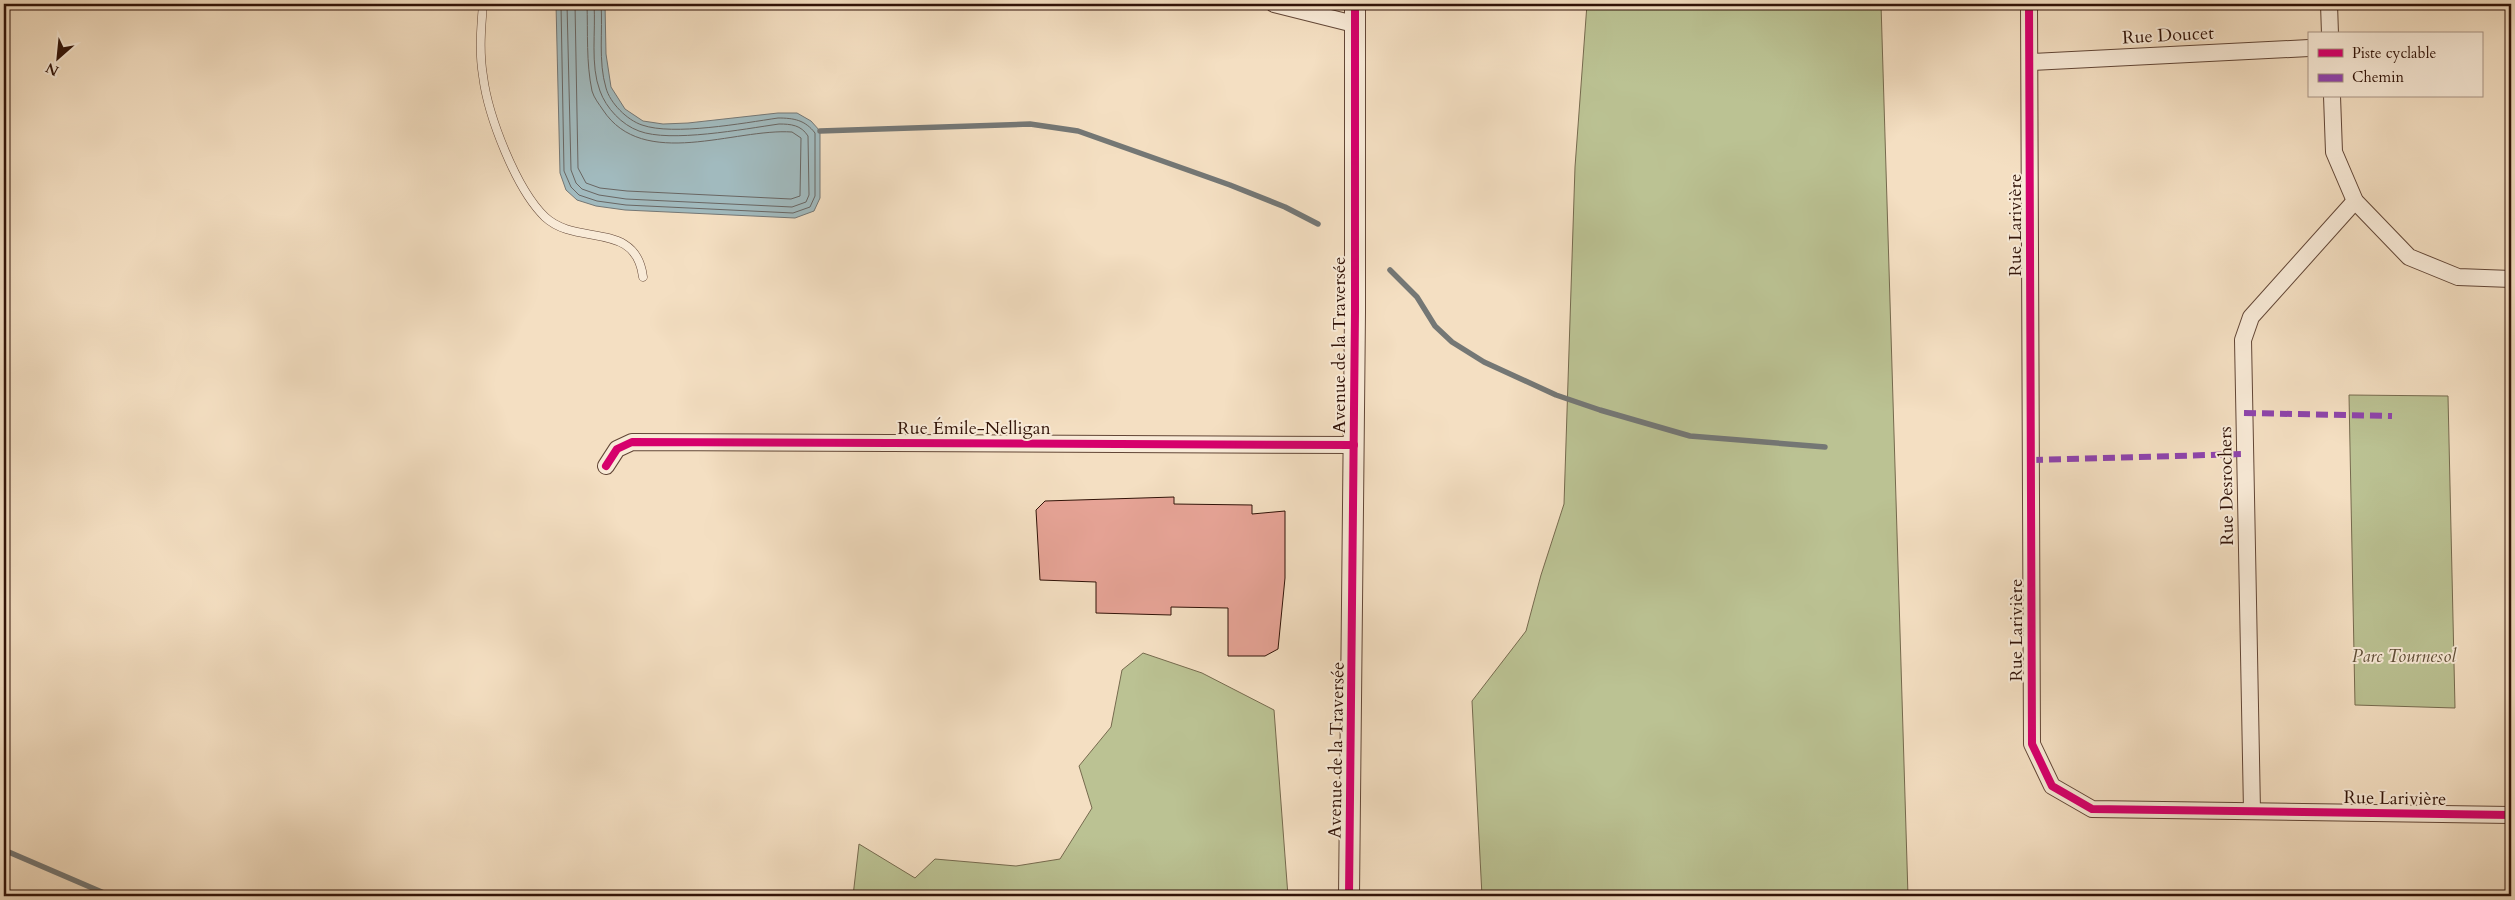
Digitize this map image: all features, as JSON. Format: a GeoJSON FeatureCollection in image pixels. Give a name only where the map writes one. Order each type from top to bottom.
{"type":"FeatureCollection","features":[{"type":"Feature","properties":{"kind":"street"},"geometry":{"type":"LineString","coordinates":[[1274,4],[1354,24]]}},
{"type":"Feature","properties":{"kind":"street","name":"Avenue de la Traversée"},"geometry":{"type":"LineString","coordinates":[[1350,896],[1355,4]]}},
{"type":"Feature","properties":{"kind":"street","name":"Rue Larivière"},"geometry":{"type":"LineString","coordinates":[[2028,4],[2030,62],[2032,744],[2052,786],[2092,809],[2511,815]]}},
{"type":"Feature","properties":{"kind":"street"},"geometry":{"type":"LineString","coordinates":[[2329,4],[2330,32]]}},
{"type":"Feature","properties":{"kind":"street","name":"Rue Doucet"},"geometry":{"type":"LineString","coordinates":[[2030,62],[2308,48]]}},
{"type":"Feature","properties":{"kind":"street"},"geometry":{"type":"LineString","coordinates":[[2332,98],[2334,152],[2355,201],[2410,257],[2458,277],[2511,279]]}},
{"type":"Feature","properties":{"kind":"street","name":"Rue Desrochers"},"geometry":{"type":"LineString","coordinates":[[2252,812],[2242,340],[2251,317],[2355,201]]}},
{"type":"Feature","properties":{"kind":"street","name":"Rue Émile-Nelligan"},"geometry":{"type":"LineString","coordinates":[[606,466],[617,449],[632,442],[1354,445]]}},
{"type":"Feature","properties":{"kind":"lane"},"geometry":{"type":"LineString","coordinates":[[483,4],[481,54],[486,95],[517,178],[544,216],[556,225],[569,231],[605,237],[628,246],[638,254],[643,277]]}},
{"type":"Feature","properties":{"kind":"green space"},"geometry":{"type":"Polygon","coordinates":[[[1587,4],[1881,4],[1908,896],[1482,896],[1472,701],[1526,631],[1541,575],[1564,504],[1575,167],[1587,4]]]}},
{"type":"Feature","properties":{"kind":"green space","name":"Parc Tournesol"},"geometry":{"type":"Polygon","coordinates":[[[2349,395],[2448,396],[2455,708],[2355,705],[2349,395]]]}},
{"type":"Feature","properties":{"kind":"green space"},"geometry":{"type":"Polygon","coordinates":[[[1143,653],[1202,673],[1274,710],[1288,896],[853,896],[859,844],[915,878],[935,859],[1016,866],[1060,859],[1092,808],[1079,766],[1111,727],[1122,670],[1143,653]]]}},
{"type":"Feature","properties":{"kind":"water"},"geometry":{"type":"Polygon","coordinates":[[[556,4],[605,4],[606,54],[611,87],[625,109],[643,121],[663,124],[688,123],[778,113],[797,113],[811,121],[820,131],[820,198],[814,211],[795,218],[625,210],[596,206],[577,200],[566,190],[560,173],[556,4]]]}},
{"type":"Feature","properties":{"kind":"building"},"geometry":{"type":"Polygon","coordinates":[[[1174,497],[1174,504],[1252,505],[1252,514],[1285,511],[1285,578],[1278,649],[1265,656],[1228,656],[1228,608],[1171,607],[1171,615],[1096,613],[1096,582],[1040,580],[1036,510],[1045,501],[1174,497]]]}},
{"type":"Feature","properties":{"kind":"waterway"},"geometry":{"type":"LineString","coordinates":[[820,131],[1030,124],[1078,131],[1230,185],[1285,207],[1318,224]]}},
{"type":"Feature","properties":{"kind":"waterway"},"geometry":{"type":"LineString","coordinates":[[1390,270],[1417,297],[1435,326],[1452,342],[1484,362],[1556,395],[1690,436],[1825,447]]}},
{"type":"Feature","properties":{"kind":"waterway"},"geometry":{"type":"LineString","coordinates":[[4,850],[104,893]]}},
{"type":"Feature","properties":{"kind":"marked path"},"geometry":{"type":"LineString","coordinates":[[2244,413],[2392,416]]}},
{"type":"Feature","properties":{"kind":"marked path"},"geometry":{"type":"LineString","coordinates":[[2031,460],[2245,454]]}},
{"type":"Feature","properties":{"kind":"cycle path"},"geometry":{"type":"LineString","coordinates":[[1349,896],[1355,312],[1355,4]]}},
{"type":"Feature","properties":{"kind":"cycle path"},"geometry":{"type":"LineString","coordinates":[[2029,4],[2032,744],[2052,786],[2092,809],[2511,815]]}},
{"type":"Feature","properties":{"kind":"cycle path"},"geometry":{"type":"LineString","coordinates":[[606,466],[617,449],[632,442],[1354,445]]}}]}
